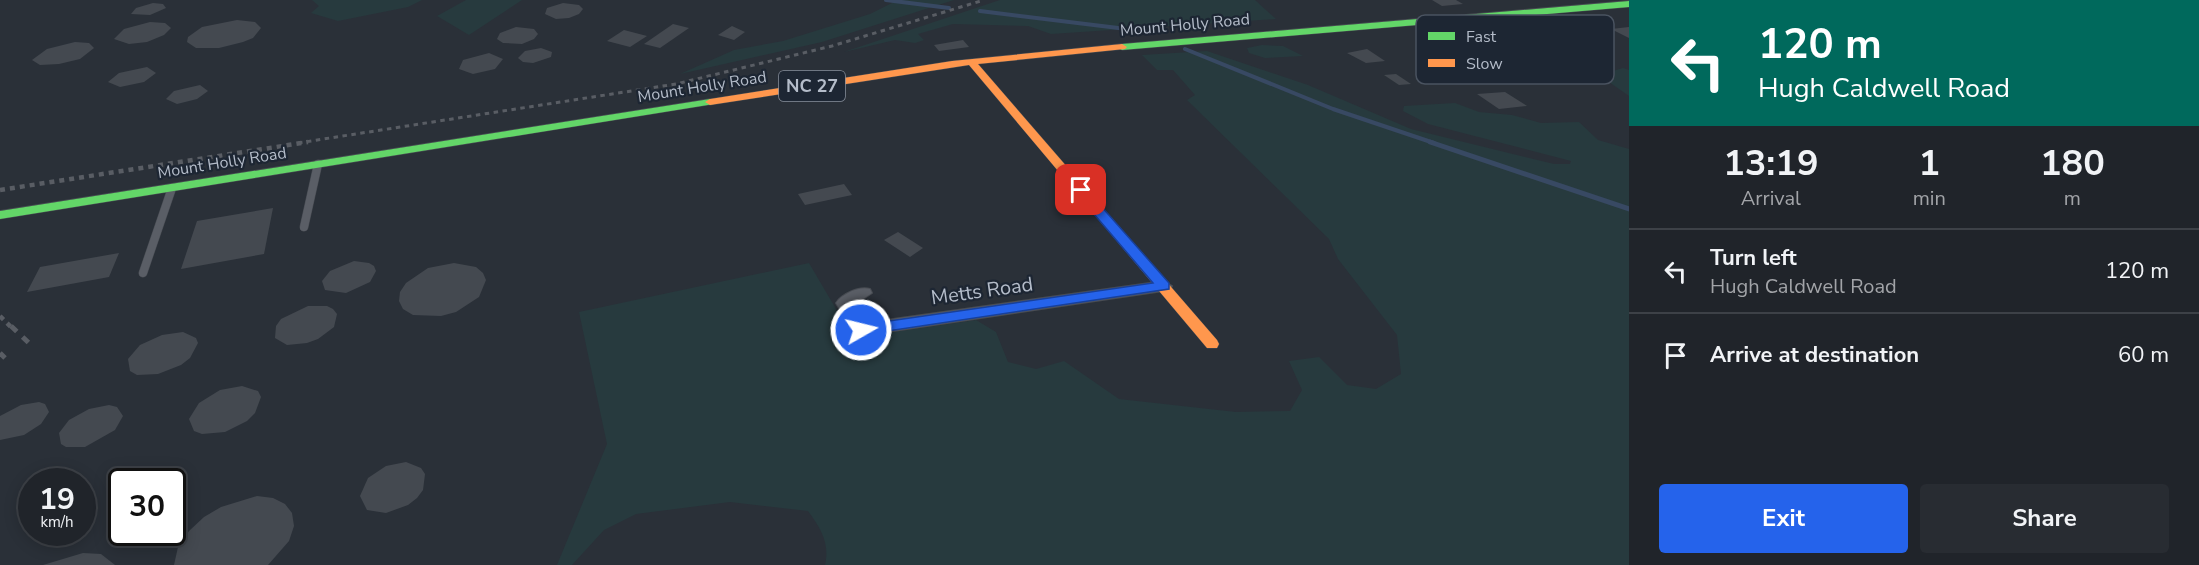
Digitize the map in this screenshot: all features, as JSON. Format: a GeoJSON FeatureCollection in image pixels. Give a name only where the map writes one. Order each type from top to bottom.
{"type":"FeatureCollection","features":[{"type":"Feature","properties":{"kind":"main road","name":"Mount Holly Road"},"geometry":{"type":"LineString","coordinates":[[1504,15],[1629,4]]}},
{"type":"Feature","properties":{"kind":"main road","name":"Mount Holly Road"},"geometry":{"type":"LineString","coordinates":[[0,215],[972,62],[1416,23]]}},
{"type":"Feature","properties":{"kind":"main road"},"geometry":{"type":"LineString","coordinates":[[972,62],[1212,344]]}},
{"type":"Feature","properties":{"kind":"street","name":"Metts Road"},"geometry":{"type":"LineString","coordinates":[[864,293],[844,303],[861,330],[1164,286]]}},
{"type":"Feature","properties":{"kind":"lane"},"geometry":{"type":"LineString","coordinates":[[304,227],[318,164]]}},
{"type":"Feature","properties":{"kind":"lane"},"geometry":{"type":"LineString","coordinates":[[143,273],[172,188]]}},
{"type":"Feature","properties":{"kind":"green space"},"geometry":{"type":"Polygon","coordinates":[[[312,0],[422,0],[408,7],[338,21],[311,13],[319,6],[312,0]]]}},
{"type":"Feature","properties":{"kind":"green space"},"geometry":{"type":"Polygon","coordinates":[[[466,0],[522,0],[469,35],[437,16],[466,0]]]}},
{"type":"Feature","properties":{"kind":"green space"},"geometry":{"type":"Polygon","coordinates":[[[898,0],[954,0],[822,42],[680,74],[734,50],[783,41],[870,14],[898,0]]]}},
{"type":"Feature","properties":{"kind":"green space"},"geometry":{"type":"Polygon","coordinates":[[[1000,0],[1255,0],[1276,19],[1051,34],[1028,26],[953,24],[918,34],[924,40],[915,43],[895,40],[844,52],[1000,0]]]}},
{"type":"Feature","properties":{"kind":"green space"},"geometry":{"type":"Polygon","coordinates":[[[1262,45],[1283,46],[1303,56],[1265,58],[1249,53],[1247,48],[1262,45]]]}},
{"type":"Feature","properties":{"kind":"green space"},"geometry":{"type":"Polygon","coordinates":[[[1207,51],[1308,85],[1411,129],[1554,164],[1570,164],[1571,161],[1428,124],[1403,111],[1404,106],[1455,103],[1479,112],[1512,115],[1541,123],[1579,122],[1598,140],[1629,149],[1629,565],[825,565],[826,550],[823,536],[808,511],[730,502],[636,514],[604,530],[572,565],[557,565],[607,444],[579,312],[809,263],[853,338],[976,320],[996,332],[1008,362],[1036,369],[1064,361],[1119,399],[1236,412],[1290,411],[1302,390],[1289,361],[1319,357],[1347,385],[1376,389],[1401,374],[1397,335],[1338,259],[1329,239],[1187,100],[1195,95],[1173,70],[1157,70],[1142,55],[1207,51]]]}},
{"type":"Feature","properties":{"kind":"green space"},"geometry":{"type":"Polygon","coordinates":[[[1623,68],[1629,70],[1629,96],[1612,84],[1614,84],[1614,71],[1623,68]]]}},
{"type":"Feature","properties":{"kind":"building"},"geometry":{"type":"Polygon","coordinates":[[[1432,0],[1456,0],[1463,4],[1442,6],[1432,0]]]}},
{"type":"Feature","properties":{"kind":"building"},"geometry":{"type":"Polygon","coordinates":[[[153,3],[163,4],[166,8],[150,15],[131,14],[136,8],[153,3]]]}},
{"type":"Feature","properties":{"kind":"building"},"geometry":{"type":"Polygon","coordinates":[[[563,3],[579,5],[583,9],[579,14],[569,18],[556,19],[545,14],[547,8],[563,3]]]}},
{"type":"Feature","properties":{"kind":"building"},"geometry":{"type":"Polygon","coordinates":[[[237,20],[255,22],[261,28],[253,38],[219,48],[196,48],[187,42],[188,37],[202,27],[237,20]]]}},
{"type":"Feature","properties":{"kind":"building"},"geometry":{"type":"Polygon","coordinates":[[[150,22],[165,23],[171,28],[164,35],[147,42],[129,44],[114,39],[124,29],[150,22]]]}},
{"type":"Feature","properties":{"kind":"building"},"geometry":{"type":"Polygon","coordinates":[[[673,24],[689,28],[660,48],[644,44],[673,24]]]}},
{"type":"Feature","properties":{"kind":"building"},"geometry":{"type":"Polygon","coordinates":[[[732,26],[745,32],[734,40],[718,35],[732,26]]]}},
{"type":"Feature","properties":{"kind":"building"},"geometry":{"type":"Polygon","coordinates":[[[516,27],[534,29],[538,34],[534,39],[522,44],[503,43],[497,39],[500,33],[516,27]]]}},
{"type":"Feature","properties":{"kind":"building"},"geometry":{"type":"Polygon","coordinates":[[[1629,27],[1629,38],[1614,30],[1629,27]]]}},
{"type":"Feature","properties":{"kind":"building"},"geometry":{"type":"Polygon","coordinates":[[[624,30],[647,36],[630,47],[607,41],[624,30]]]}},
{"type":"Feature","properties":{"kind":"building"},"geometry":{"type":"Polygon","coordinates":[[[963,40],[969,47],[939,51],[934,45],[963,40]]]}},
{"type":"Feature","properties":{"kind":"building"},"geometry":{"type":"Polygon","coordinates":[[[75,42],[89,43],[94,48],[80,59],[59,64],[40,65],[32,60],[47,49],[75,42]]]}},
{"type":"Feature","properties":{"kind":"building"},"geometry":{"type":"Polygon","coordinates":[[[541,48],[552,52],[551,57],[533,63],[523,62],[518,58],[525,51],[541,48]]]}},
{"type":"Feature","properties":{"kind":"building"},"geometry":{"type":"Polygon","coordinates":[[[1367,49],[1385,61],[1366,63],[1347,53],[1367,49]]]}},
{"type":"Feature","properties":{"kind":"building"},"geometry":{"type":"Polygon","coordinates":[[[489,53],[503,59],[495,69],[473,74],[459,69],[463,60],[489,53]]]}},
{"type":"Feature","properties":{"kind":"building"},"geometry":{"type":"Polygon","coordinates":[[[147,67],[156,73],[144,82],[120,87],[108,82],[119,73],[147,67]]]}},
{"type":"Feature","properties":{"kind":"building"},"geometry":{"type":"Polygon","coordinates":[[[1396,74],[1411,84],[1399,85],[1384,75],[1396,74]]]}},
{"type":"Feature","properties":{"kind":"building"},"geometry":{"type":"Polygon","coordinates":[[[200,85],[208,91],[197,99],[177,104],[166,99],[174,91],[200,85]]]}},
{"type":"Feature","properties":{"kind":"building"},"geometry":{"type":"Polygon","coordinates":[[[1505,92],[1527,106],[1499,109],[1477,94],[1505,92]]]}},
{"type":"Feature","properties":{"kind":"building"},"geometry":{"type":"Polygon","coordinates":[[[844,184],[852,195],[805,205],[798,194],[844,184]]]}},
{"type":"Feature","properties":{"kind":"building"},"geometry":{"type":"Polygon","coordinates":[[[273,208],[264,254],[181,269],[197,221],[273,208]]]}},
{"type":"Feature","properties":{"kind":"building"},"geometry":{"type":"Polygon","coordinates":[[[898,232],[923,248],[910,257],[884,240],[898,232]]]}},
{"type":"Feature","properties":{"kind":"building"},"geometry":{"type":"Polygon","coordinates":[[[119,253],[109,277],[27,292],[40,267],[119,253]]]}},
{"type":"Feature","properties":{"kind":"building"},"geometry":{"type":"Polygon","coordinates":[[[354,261],[374,266],[376,271],[370,282],[346,293],[325,290],[322,281],[330,271],[354,261]]]}},
{"type":"Feature","properties":{"kind":"building"},"geometry":{"type":"Polygon","coordinates":[[[454,263],[476,267],[483,273],[486,280],[479,297],[456,312],[441,316],[413,315],[403,309],[399,301],[400,292],[406,283],[428,268],[454,263]]]}},
{"type":"Feature","properties":{"kind":"building"},"geometry":{"type":"Polygon","coordinates":[[[308,306],[327,306],[333,309],[337,314],[334,327],[318,339],[307,343],[287,345],[275,338],[276,326],[281,319],[308,306]]]}},
{"type":"Feature","properties":{"kind":"building"},"geometry":{"type":"Polygon","coordinates":[[[183,332],[196,338],[198,343],[190,358],[181,365],[158,374],[137,375],[130,371],[128,359],[140,345],[162,335],[183,332]]]}},
{"type":"Feature","properties":{"kind":"building"},"geometry":{"type":"Polygon","coordinates":[[[242,386],[258,391],[261,397],[255,413],[247,421],[225,432],[202,434],[194,431],[189,419],[199,403],[220,390],[242,386]]]}},
{"type":"Feature","properties":{"kind":"building"},"geometry":{"type":"Polygon","coordinates":[[[39,402],[45,404],[49,412],[41,424],[24,435],[0,440],[0,416],[21,405],[39,402]]]}},
{"type":"Feature","properties":{"kind":"building"},"geometry":{"type":"Polygon","coordinates":[[[109,405],[117,407],[123,416],[115,430],[85,447],[66,447],[61,444],[59,433],[69,420],[89,409],[109,405]]]}},
{"type":"Feature","properties":{"kind":"building"},"geometry":{"type":"Polygon","coordinates":[[[406,462],[421,468],[425,474],[423,490],[417,498],[408,505],[386,513],[367,510],[360,496],[368,478],[386,466],[406,462]]]}},
{"type":"Feature","properties":{"kind":"building"},"geometry":{"type":"Polygon","coordinates":[[[257,496],[273,498],[285,504],[292,513],[294,526],[289,541],[268,565],[174,565],[178,547],[186,546],[186,535],[189,531],[204,517],[221,507],[257,496]]]}},
{"type":"Feature","properties":{"kind":"building"},"geometry":{"type":"Polygon","coordinates":[[[83,553],[101,554],[115,565],[43,565],[83,553]]]}},
{"type":"Feature","properties":{"kind":"waterway"},"geometry":{"type":"LineString","coordinates":[[886,0],[949,8]]}},
{"type":"Feature","properties":{"kind":"waterway"},"geometry":{"type":"LineString","coordinates":[[980,11],[1151,32]]}},
{"type":"Feature","properties":{"kind":"waterway"},"geometry":{"type":"LineString","coordinates":[[1185,49],[1333,109],[1434,143]]}},
{"type":"Feature","properties":{"kind":"waterway"},"geometry":{"type":"LineString","coordinates":[[1430,142],[1629,209]]}},
{"type":"Feature","properties":{"kind":"railway"},"geometry":{"type":"LineString","coordinates":[[298,143],[676,84],[832,46],[984,0]]}},
{"type":"Feature","properties":{"kind":"railway"},"geometry":{"type":"LineString","coordinates":[[0,190],[308,142]]}},
{"type":"Feature","properties":{"kind":"railway"},"geometry":{"type":"LineString","coordinates":[[0,316],[12,328]]}},
{"type":"Feature","properties":{"kind":"railway"},"geometry":{"type":"LineString","coordinates":[[11,326],[31,345]]}},
{"type":"Feature","properties":{"kind":"railway"},"geometry":{"type":"LineString","coordinates":[[0,353],[5,358]]}},
{"type":"Feature","properties":{"kind":"traffic: fast"},"geometry":{"type":"LineString","coordinates":[[1499,15],[1629,4]]}},
{"type":"Feature","properties":{"kind":"traffic: fast"},"geometry":{"type":"LineString","coordinates":[[1122,47],[1416,22]]}},
{"type":"Feature","properties":{"kind":"traffic: fast"},"geometry":{"type":"LineString","coordinates":[[0,215],[710,102]]}},
{"type":"Feature","properties":{"kind":"traffic: slow"},"geometry":{"type":"LineString","coordinates":[[710,102],[952,64],[1122,47]]}},
{"type":"Feature","properties":{"kind":"traffic: slow"},"geometry":{"type":"LineString","coordinates":[[971,62],[1212,344]]}},
{"type":"Feature","properties":{"kind":"route"},"geometry":{"type":"LineString","coordinates":[[861,330],[1164,286],[1081,190]]}}]}
